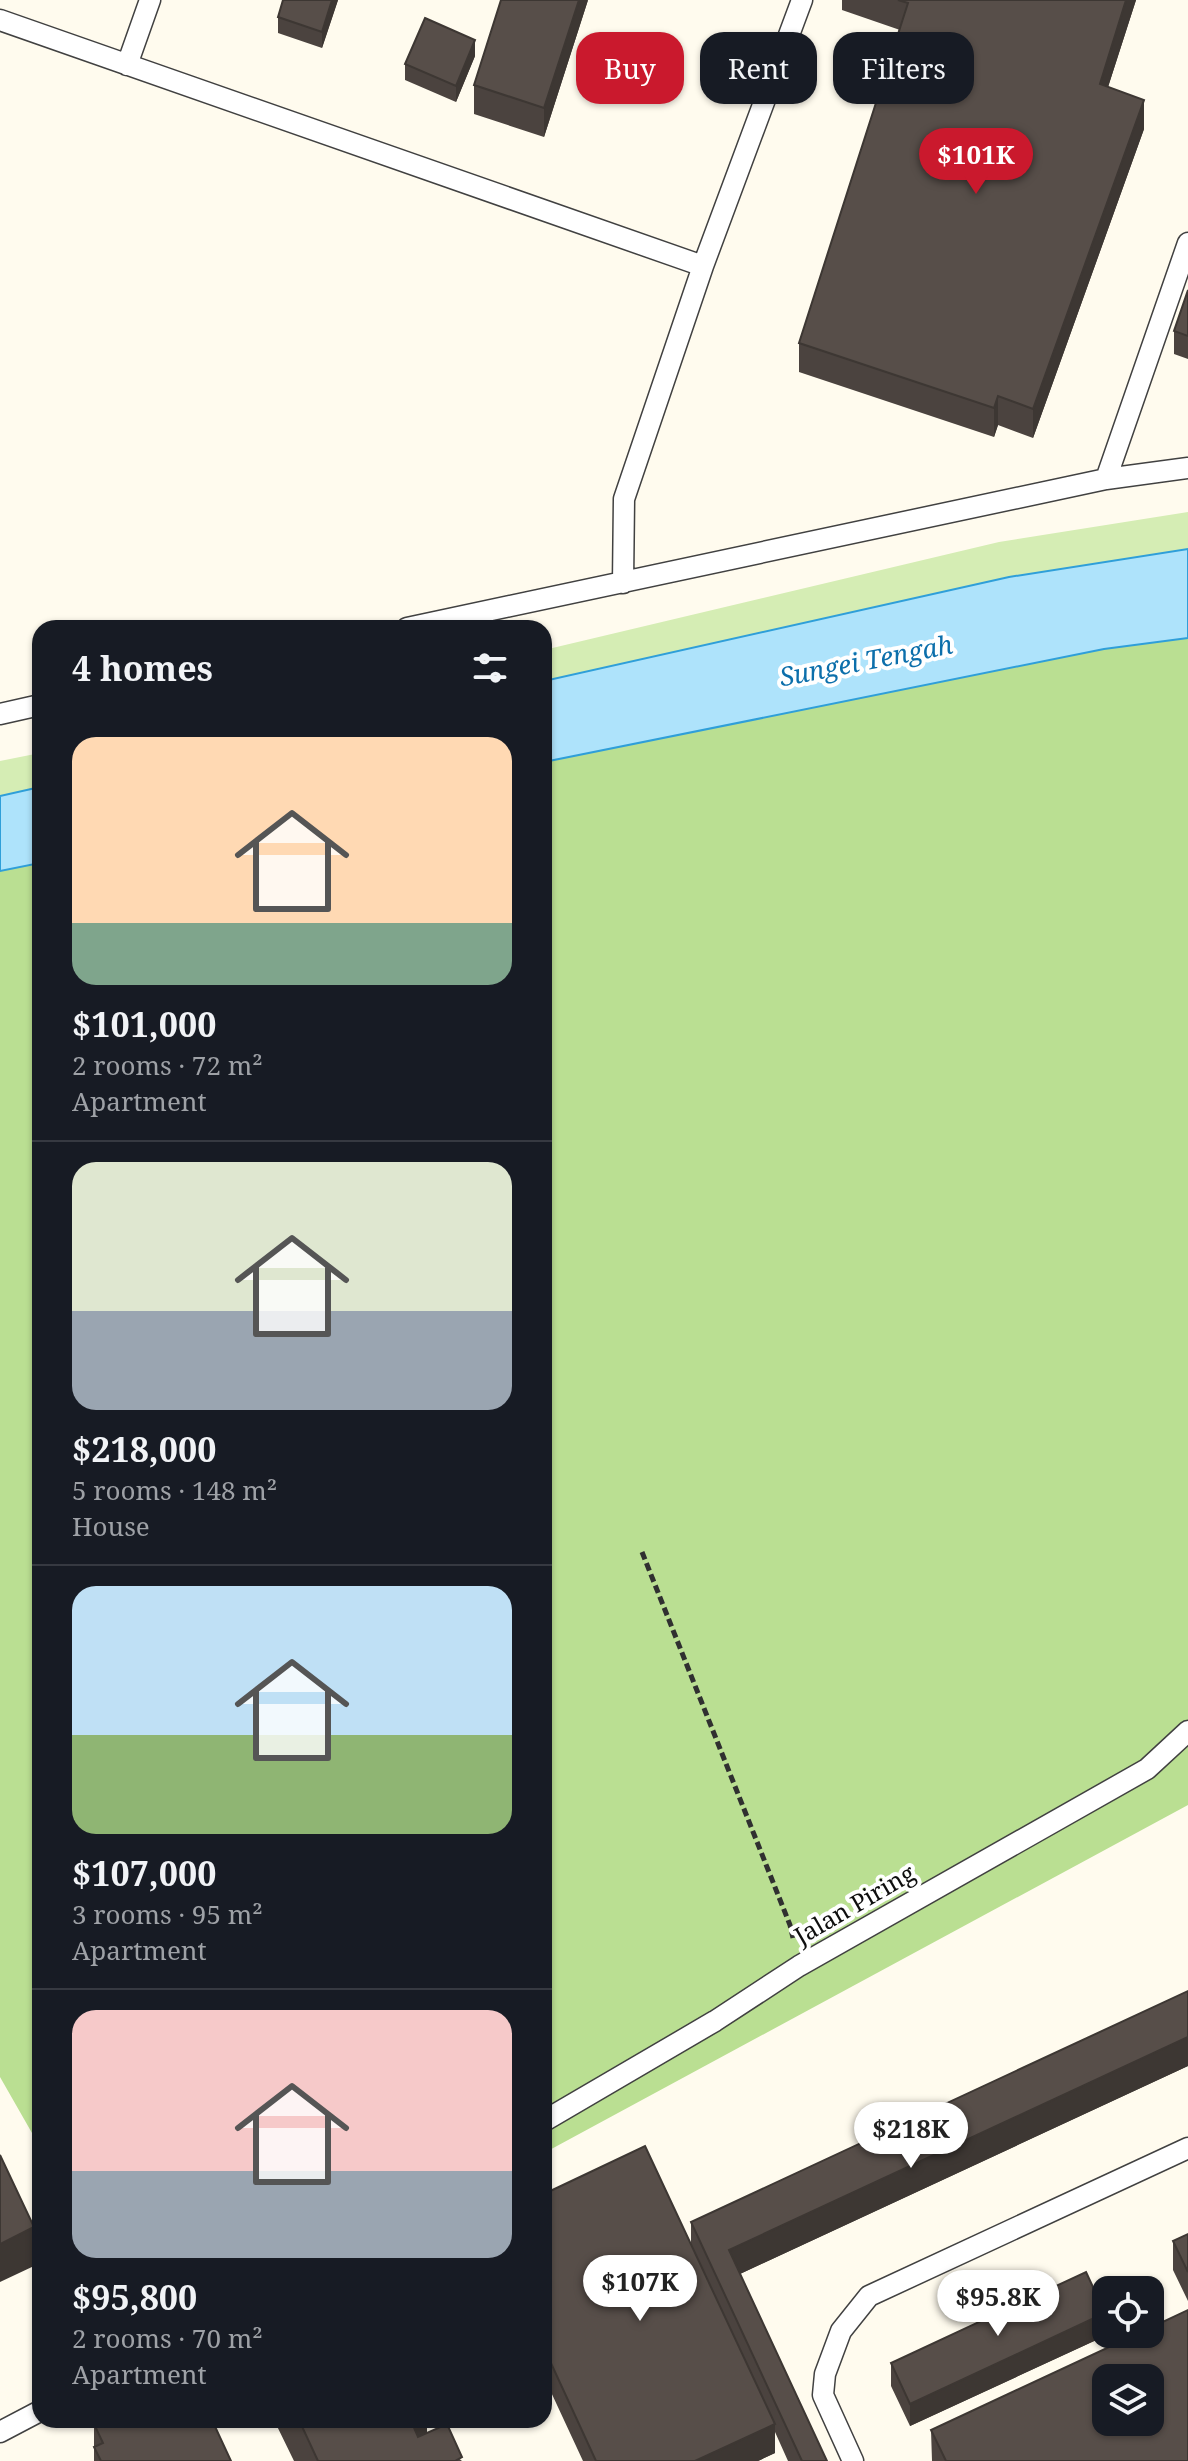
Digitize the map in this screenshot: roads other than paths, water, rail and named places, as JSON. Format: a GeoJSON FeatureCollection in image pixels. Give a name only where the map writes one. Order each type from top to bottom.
{"type":"FeatureCollection","features":[{"type":"Feature","properties":{"kind":"lane"},"geometry":{"type":"LineString","coordinates":[[127,65],[150,0]]}},
{"type":"Feature","properties":{"kind":"lane"},"geometry":{"type":"LineString","coordinates":[[623,583],[624,499],[703,266],[802,0]]}},
{"type":"Feature","properties":{"kind":"lane"},"geometry":{"type":"LineString","coordinates":[[0,20],[703,266]]}},
{"type":"Feature","properties":{"kind":"lane"},"geometry":{"type":"LineString","coordinates":[[1106,479],[1188,243]]}},
{"type":"Feature","properties":{"kind":"lane"},"geometry":{"type":"LineString","coordinates":[[445,620],[1106,479],[1188,468]]}},
{"type":"Feature","properties":{"kind":"lane"},"geometry":{"type":"LineString","coordinates":[[0,714],[32,707]]}},
{"type":"Feature","properties":{"kind":"lane","name":"Jalan Piring"},"geometry":{"type":"LineString","coordinates":[[552,2116],[715,2021],[799,1966],[1147,1769],[1188,1731]]}},
{"type":"Feature","properties":{"kind":"lane"},"geometry":{"type":"LineString","coordinates":[[853,2461],[823,2395],[825,2374],[841,2331],[869,2296],[1188,2148]]}},
{"type":"Feature","properties":{"kind":"lane"},"geometry":{"type":"LineString","coordinates":[[0,2432],[32,2415]]}},
{"type":"Feature","properties":{"kind":"water","name":"Sungei Tengah"},"geometry":{"type":"Polygon","coordinates":[[[1188,549],[1188,638],[1104,649],[552,760],[552,679],[1009,577],[1188,549]]]}},
{"type":"Feature","properties":{"kind":"water"},"geometry":{"type":"Polygon","coordinates":[[[32,789],[32,865],[0,871],[0,796],[32,789]]]}}]}
